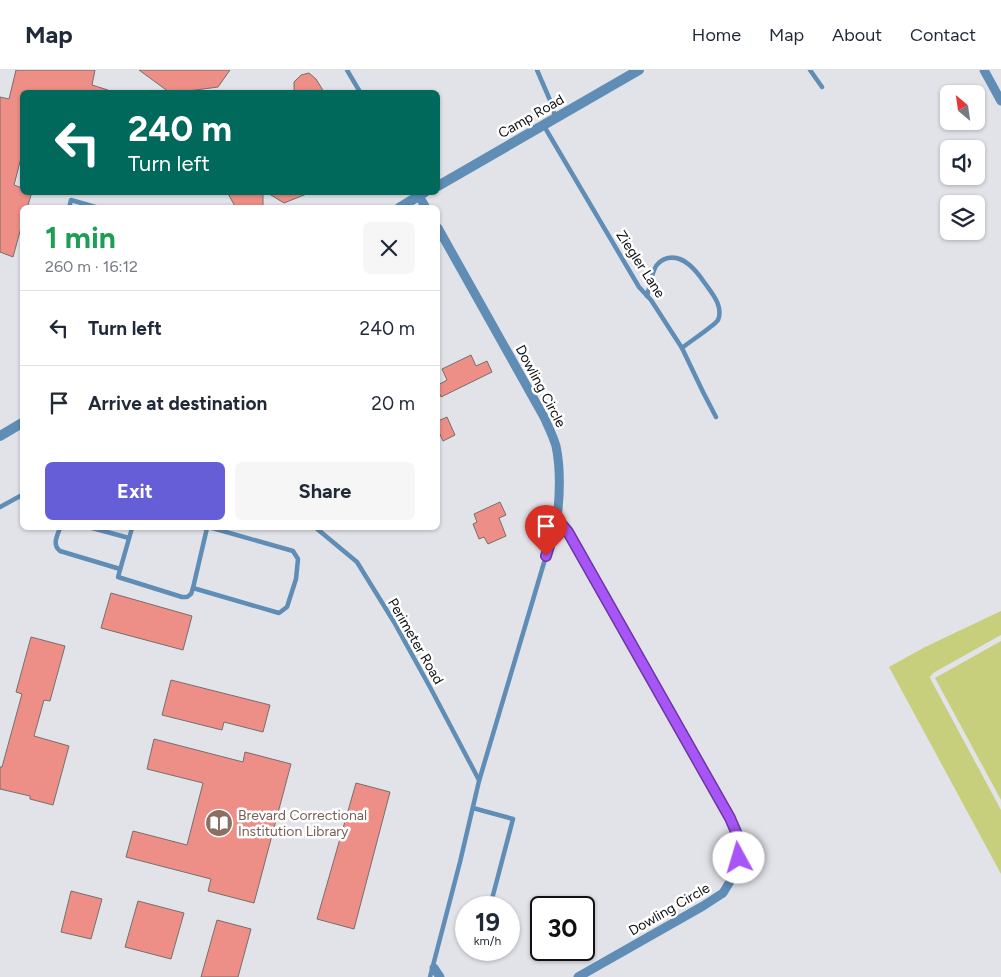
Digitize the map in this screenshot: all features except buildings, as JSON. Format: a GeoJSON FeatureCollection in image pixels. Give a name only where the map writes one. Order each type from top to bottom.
{"type":"FeatureCollection","features":[{"type":"Feature","properties":{"kind":"street","name":"Camp Road"},"geometry":{"type":"LineString","coordinates":[[440,185],[639,70]]}},
{"type":"Feature","properties":{"kind":"street"},"geometry":{"type":"LineString","coordinates":[[984,70],[1001,101]]}},
{"type":"Feature","properties":{"kind":"street"},"geometry":{"type":"LineString","coordinates":[[404,205],[419,195]]}},
{"type":"Feature","properties":{"kind":"street","name":"Dowling Circle"},"geometry":{"type":"LineString","coordinates":[[440,232],[544,416],[555,444],[559,468],[557,519],[568,532],[730,818],[739,839],[739,858],[734,875],[723,893],[704,906],[578,977]]}},
{"type":"Feature","properties":{"kind":"street"},"geometry":{"type":"LineString","coordinates":[[0,436],[20,424]]}},
{"type":"Feature","properties":{"kind":"street"},"geometry":{"type":"LineString","coordinates":[[434,968],[440,977]]}},
{"type":"Feature","properties":{"kind":"lane"},"geometry":{"type":"LineString","coordinates":[[347,70],[359,90]]}},
{"type":"Feature","properties":{"kind":"lane"},"geometry":{"type":"LineString","coordinates":[[537,70],[554,107],[556,118]]}},
{"type":"Feature","properties":{"kind":"lane"},"geometry":{"type":"LineString","coordinates":[[810,70],[822,87]]}},
{"type":"Feature","properties":{"kind":"lane","name":"Ziegler Lane"},"geometry":{"type":"LineString","coordinates":[[544,124],[640,287],[682,348],[716,417]]}},
{"type":"Feature","properties":{"kind":"lane"},"geometry":{"type":"LineString","coordinates":[[70,205],[71,200],[88,205]]}},
{"type":"Feature","properties":{"kind":"lane"},"geometry":{"type":"LineString","coordinates":[[647,296],[657,265],[665,258],[675,257],[687,263],[697,272],[713,294],[719,306],[720,313],[717,321],[682,348]]}},
{"type":"Feature","properties":{"kind":"lane"},"geometry":{"type":"LineString","coordinates":[[0,507],[20,495]]}},
{"type":"Feature","properties":{"kind":"lane"},"geometry":{"type":"LineString","coordinates":[[430,977],[434,968],[479,781],[557,519]]}},
{"type":"Feature","properties":{"kind":"lane"},"geometry":{"type":"LineString","coordinates":[[59,530],[55,543],[60,552],[120,570]]}},
{"type":"Feature","properties":{"kind":"lane"},"geometry":{"type":"LineString","coordinates":[[99,530],[129,538]]}},
{"type":"Feature","properties":{"kind":"lane"},"geometry":{"type":"LineString","coordinates":[[131,530],[118,577],[187,597],[191,594],[193,588],[207,530]]}},
{"type":"Feature","properties":{"kind":"lane"},"geometry":{"type":"LineString","coordinates":[[193,588],[279,613],[287,607],[296,579],[298,559],[293,551],[219,530]]}},
{"type":"Feature","properties":{"kind":"lane","name":"Perimeter Road"},"geometry":{"type":"LineString","coordinates":[[318,530],[357,562],[431,689],[479,781]]}},
{"type":"Feature","properties":{"kind":"lane"},"geometry":{"type":"LineString","coordinates":[[473,808],[514,819],[493,896]]}},
{"type":"Feature","properties":{"kind":"green space"},"geometry":{"type":"Polygon","coordinates":[[[1001,611],[1001,635],[933,673],[930,677],[1001,810],[1001,874],[889,667],[925,647],[1001,611]]]}},
{"type":"Feature","properties":{"kind":"green space"},"geometry":{"type":"Polygon","coordinates":[[[1001,641],[1001,800],[935,678],[1001,641]]]}},
{"type":"Feature","properties":{"kind":"place","name":"Brevard Correctional Institution Library"},"geometry":{"type":"Point","coordinates":[219,823]}},
{"type":"Feature","properties":{"kind":"route"},"geometry":{"type":"LineString","coordinates":[[546,556],[557,519],[568,532],[730,818],[739,839],[739,858]]}}]}
